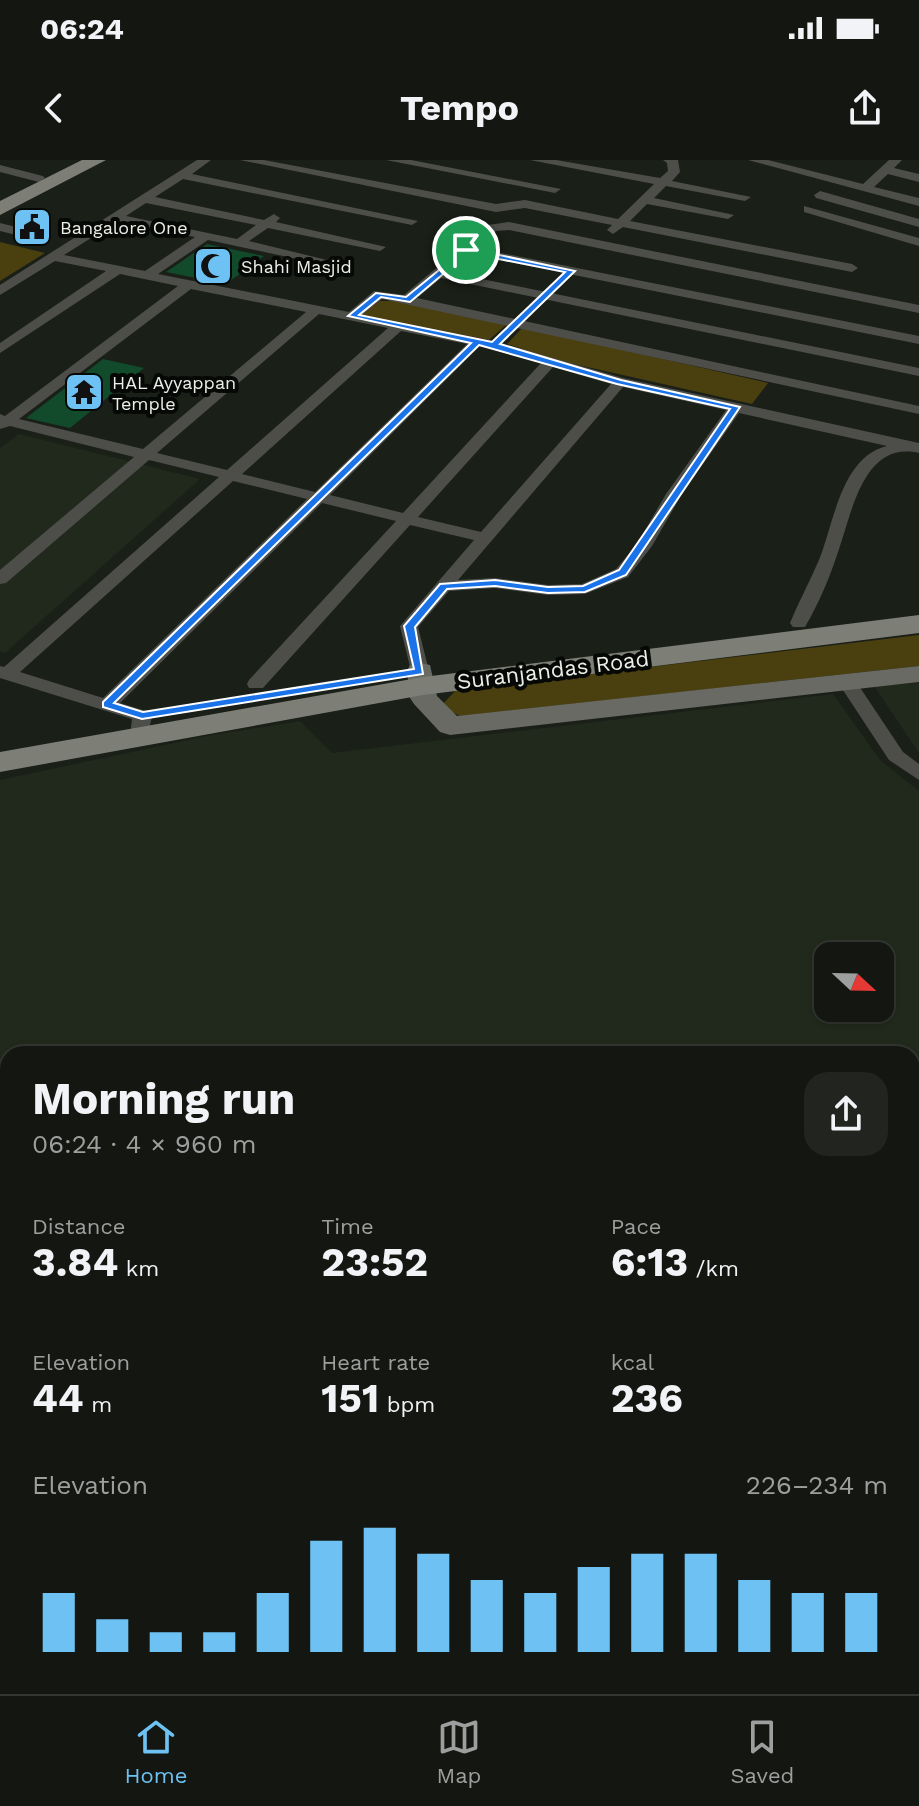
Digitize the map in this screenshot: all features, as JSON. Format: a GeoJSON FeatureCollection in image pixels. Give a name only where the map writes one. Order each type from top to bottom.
{"type":"FeatureCollection","features":[{"type":"Feature","properties":{"kind":"main road"},"geometry":{"type":"LineString","coordinates":[[0,197],[74,160]]}},
{"type":"Feature","properties":{"kind":"main road"},"geometry":{"type":"LineString","coordinates":[[0,209],[97,160]]}},
{"type":"Feature","properties":{"kind":"main road","name":"Suranjandas Road"},"geometry":{"type":"LineString","coordinates":[[0,742],[141,725],[421,678],[919,608]]}},
{"type":"Feature","properties":{"kind":"main road","name":"Suranjandas Road"},"geometry":{"type":"LineString","coordinates":[[421,678],[919,624]]}},
{"type":"Feature","properties":{"kind":"main road","name":"Suranjandas Road"},"geometry":{"type":"LineString","coordinates":[[0,762],[141,725]]}},
{"type":"Feature","properties":{"kind":"street"},"geometry":{"type":"LineString","coordinates":[[0,291],[205,160]]}},
{"type":"Feature","properties":{"kind":"street"},"geometry":{"type":"LineString","coordinates":[[246,160],[496,208],[525,204],[852,268]]}},
{"type":"Feature","properties":{"kind":"street"},"geometry":{"type":"LineString","coordinates":[[315,173],[334,160]]}},
{"type":"Feature","properties":{"kind":"street"},"geometry":{"type":"LineString","coordinates":[[392,160],[555,189]]}},
{"type":"Feature","properties":{"kind":"street"},"geometry":{"type":"LineString","coordinates":[[536,160],[745,197]]}},
{"type":"Feature","properties":{"kind":"street"},"geometry":{"type":"LineString","coordinates":[[107,705],[319,497],[486,344],[531,310],[674,172],[671,160]]}},
{"type":"Feature","properties":{"kind":"street"},"geometry":{"type":"LineString","coordinates":[[789,170],[800,160]]}},
{"type":"Feature","properties":{"kind":"street"},"geometry":{"type":"LineString","coordinates":[[867,187],[896,160]]}},
{"type":"Feature","properties":{"kind":"street"},"geometry":{"type":"LineString","coordinates":[[759,161],[789,170],[830,174],[919,202]]}},
{"type":"Feature","properties":{"kind":"street"},"geometry":{"type":"LineString","coordinates":[[0,168],[39,178]]}},
{"type":"Feature","properties":{"kind":"street"},"geometry":{"type":"LineString","coordinates":[[886,170],[919,178]]}},
{"type":"Feature","properties":{"kind":"street"},"geometry":{"type":"LineString","coordinates":[[181,175],[412,221]]}},
{"type":"Feature","properties":{"kind":"street"},"geometry":{"type":"LineString","coordinates":[[239,243],[333,177]]}},
{"type":"Feature","properties":{"kind":"street"},"geometry":{"type":"LineString","coordinates":[[847,221],[888,193]]}},
{"type":"Feature","properties":{"kind":"street"},"geometry":{"type":"LineString","coordinates":[[820,195],[919,223]]}},
{"type":"Feature","properties":{"kind":"street"},"geometry":{"type":"LineString","coordinates":[[145,199],[380,247]]}},
{"type":"Feature","properties":{"kind":"street"},"geometry":{"type":"LineString","coordinates":[[645,200],[728,215]]}},
{"type":"Feature","properties":{"kind":"street"},"geometry":{"type":"LineString","coordinates":[[496,208],[509,226]]}},
{"type":"Feature","properties":{"kind":"street"},"geometry":{"type":"LineString","coordinates":[[808,209],[919,242]]}},
{"type":"Feature","properties":{"kind":"street"},"geometry":{"type":"LineString","coordinates":[[116,217],[321,260]]}},
{"type":"Feature","properties":{"kind":"street"},"geometry":{"type":"LineString","coordinates":[[407,300],[492,228],[509,226],[585,257],[919,340]]}},
{"type":"Feature","properties":{"kind":"street"},"geometry":{"type":"LineString","coordinates":[[0,227],[36,236]]}},
{"type":"Feature","properties":{"kind":"street"},"geometry":{"type":"LineString","coordinates":[[148,275],[206,236]]}},
{"type":"Feature","properties":{"kind":"street"},"geometry":{"type":"LineString","coordinates":[[466,250],[585,257],[919,309]]}},
{"type":"Feature","properties":{"kind":"street"},"geometry":{"type":"LineString","coordinates":[[53,257],[486,344],[620,382],[919,448]]}},
{"type":"Feature","properties":{"kind":"street"},"geometry":{"type":"LineString","coordinates":[[0,349],[117,270]]}},
{"type":"Feature","properties":{"kind":"street"},"geometry":{"type":"LineString","coordinates":[[439,274],[531,310],[919,410]]}},
{"type":"Feature","properties":{"kind":"street"},"geometry":{"type":"LineString","coordinates":[[3,422],[189,284]]}},
{"type":"Feature","properties":{"kind":"street"},"geometry":{"type":"LineString","coordinates":[[352,316],[379,294],[407,300],[531,310],[919,372]]}},
{"type":"Feature","properties":{"kind":"street"},"geometry":{"type":"LineString","coordinates":[[0,579],[317,309]]}},
{"type":"Feature","properties":{"kind":"street"},"geometry":{"type":"LineString","coordinates":[[4,673],[398,326]]}},
{"type":"Feature","properties":{"kind":"street"},"geometry":{"type":"LineString","coordinates":[[256,684],[549,363]]}},
{"type":"Feature","properties":{"kind":"street"},"geometry":{"type":"LineString","coordinates":[[620,382],[409,626],[424,698],[450,726],[919,674]]}},
{"type":"Feature","properties":{"kind":"street"},"geometry":{"type":"LineString","coordinates":[[444,586],[495,583],[548,590],[585,589],[622,573],[644,546],[674,494],[736,407]]}},
{"type":"Feature","properties":{"kind":"street"},"geometry":{"type":"LineString","coordinates":[[3,422],[485,538]]}},
{"type":"Feature","properties":{"kind":"street"},"geometry":{"type":"LineString","coordinates":[[799,623],[829,556],[844,510],[862,474],[873,458],[884,450],[919,448]]}},
{"type":"Feature","properties":{"kind":"street"},"geometry":{"type":"LineString","coordinates":[[4,673],[107,705],[141,725]]}},
{"type":"Feature","properties":{"kind":"street"},"geometry":{"type":"LineString","coordinates":[[846,681],[896,756],[919,774]]}},
{"type":"Feature","properties":{"kind":"shaded area"},"geometry":{"type":"Polygon","coordinates":[[[0,242],[45,253],[0,281],[0,242]]]}},
{"type":"Feature","properties":{"kind":"shaded area"},"geometry":{"type":"Polygon","coordinates":[[[380,301],[404,301],[507,324],[489,340],[360,315],[380,301]]]}},
{"type":"Feature","properties":{"kind":"shaded area"},"geometry":{"type":"Polygon","coordinates":[[[523,327],[768,383],[752,404],[556,360],[507,344],[523,327]]]}},
{"type":"Feature","properties":{"kind":"shaded area"},"geometry":{"type":"Polygon","coordinates":[[[19,434],[200,479],[5,653],[0,651],[0,448],[19,434]]]}},
{"type":"Feature","properties":{"kind":"shaded area"},"geometry":{"type":"Polygon","coordinates":[[[919,635],[919,666],[460,716],[441,706],[456,690],[919,635]]]}},
{"type":"Feature","properties":{"kind":"shaded area"},"geometry":{"type":"Polygon","coordinates":[[[919,683],[919,753],[874,686],[919,683]]]}},
{"type":"Feature","properties":{"kind":"shaded area"},"geometry":{"type":"Polygon","coordinates":[[[833,694],[880,760],[919,791],[919,1046],[0,1046],[0,780],[207,736],[300,721],[332,753],[833,694]]]}},
{"type":"Feature","properties":{"kind":"building","name":"Shahi Masjid"},"geometry":{"type":"Polygon","coordinates":[[[207,244],[264,256],[226,284],[166,272],[207,244]]]}},
{"type":"Feature","properties":{"kind":"building","name":"HAL Ayyappan Temple"},"geometry":{"type":"Polygon","coordinates":[[[103,359],[144,368],[70,428],[26,418],[103,359]]]}},
{"type":"Feature","properties":{"kind":"place","name":"Bangalore One"},"geometry":{"type":"Point","coordinates":[32,227]}},
{"type":"Feature","properties":{"kind":"place","name":"Shahi Masjid"},"geometry":{"type":"Point","coordinates":[213,266]}},
{"type":"Feature","properties":{"kind":"place","name":"HAL Ayyappan Temple"},"geometry":{"type":"Point","coordinates":[84,392]}},
{"type":"Feature","properties":{"kind":"route"},"geometry":{"type":"LineString","coordinates":[[466,250],[407,300],[379,294],[352,316],[494,345],[620,382],[736,407],[674,494],[632,562],[622,573],[585,589],[548,590],[495,583],[444,586],[409,626],[420,671],[142,716],[107,705],[477,342],[494,345],[571,271],[466,250]]}}]}
